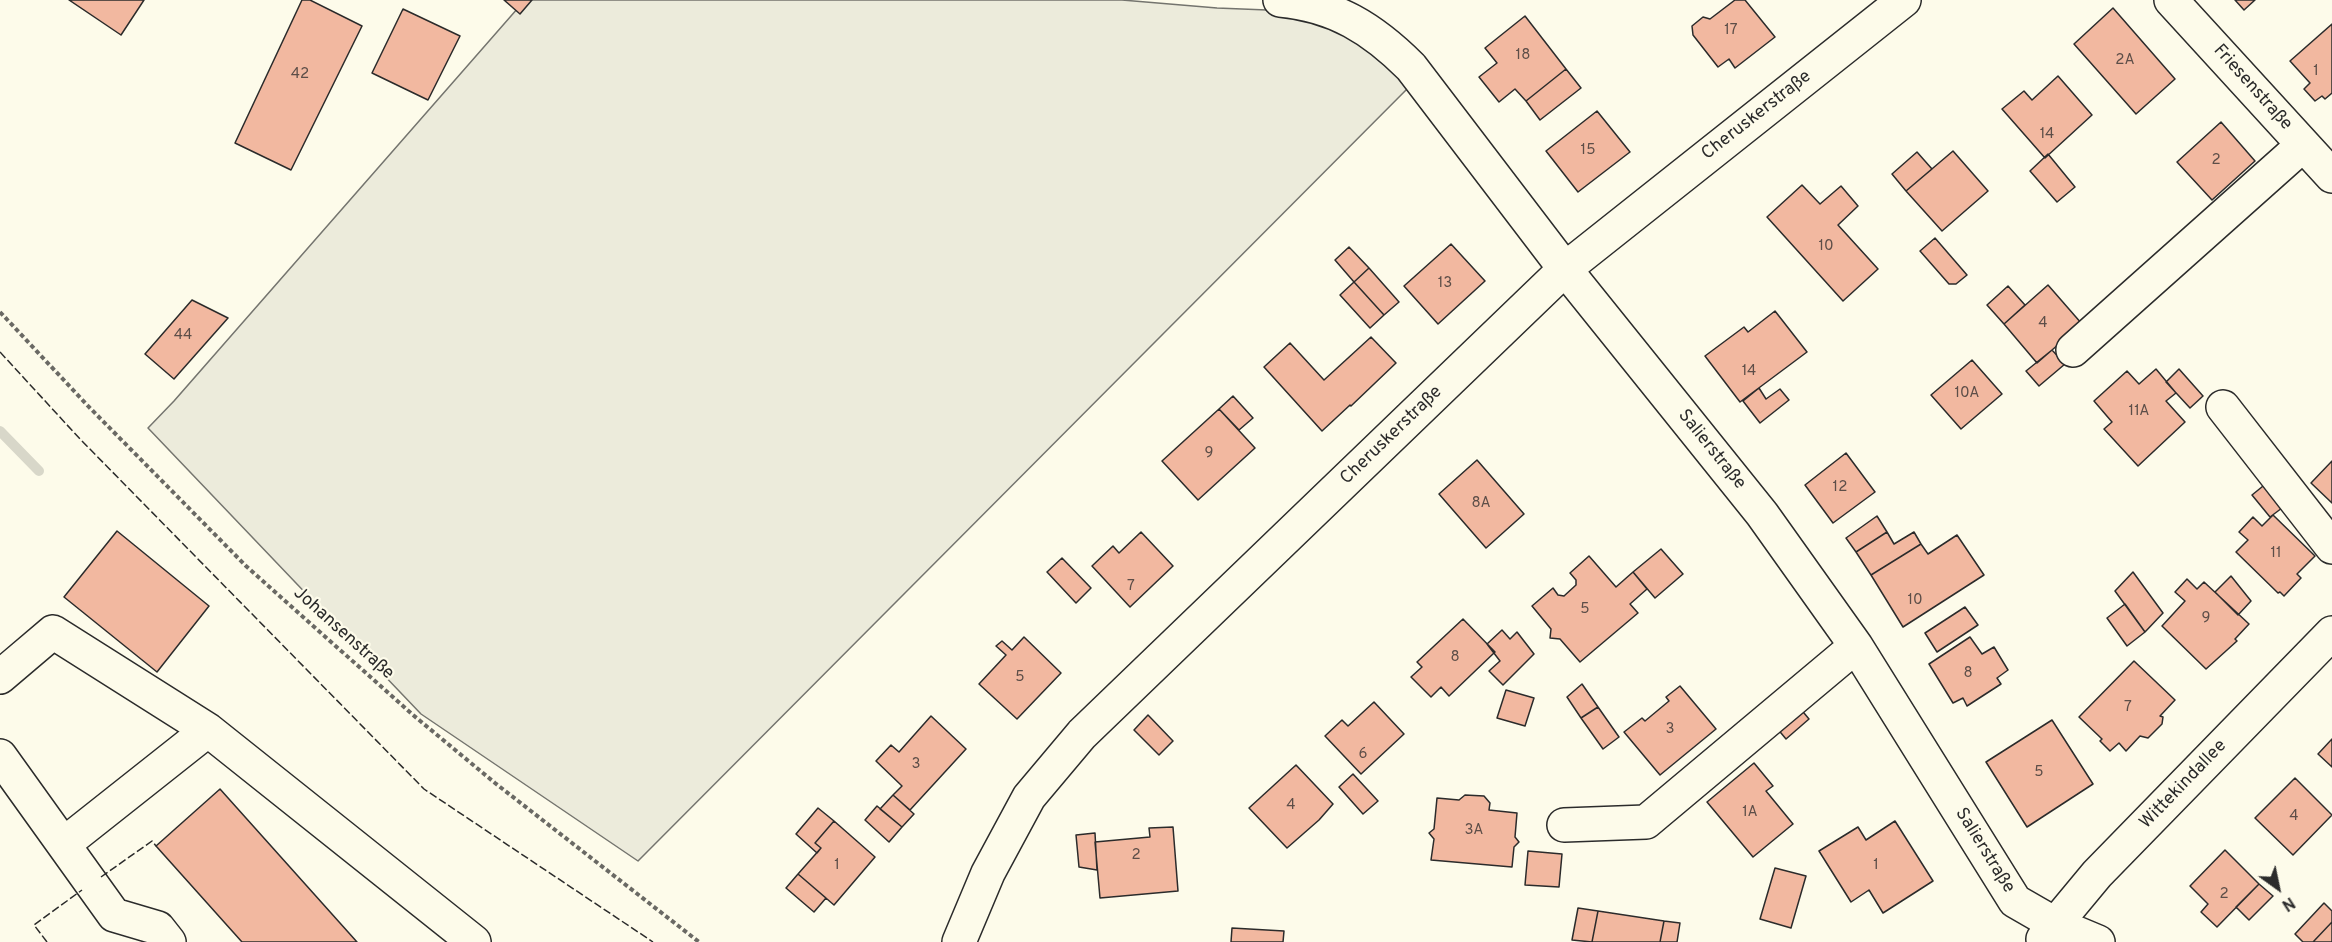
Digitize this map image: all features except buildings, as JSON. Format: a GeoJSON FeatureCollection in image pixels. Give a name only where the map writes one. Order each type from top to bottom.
{"type":"FeatureCollection","features":[{"type":"Feature","properties":{"kind":"street","name":"Salierstraße"},"geometry":{"type":"LineString","coordinates":[[1280,0],[1295,1],[1334,11],[1389,45],[1411,67],[1565,269],[1762,514],[1856,646],[2016,901],[2048,933],[2098,942]]}},
{"type":"Feature","properties":{"kind":"street","name":"Cheruskerstraße"},"geometry":{"type":"LineString","coordinates":[[959,942],[988,873],[1029,796],[1082,734],[1565,269],[1904,0]]}},
{"type":"Feature","properties":{"kind":"street","name":"Friesenstraße"},"geometry":{"type":"LineString","coordinates":[[2171,0],[2332,176]]}},
{"type":"Feature","properties":{"kind":"street"},"geometry":{"type":"LineString","coordinates":[[2073,350],[2303,145]]}},
{"type":"Feature","properties":{"kind":"street"},"geometry":{"type":"LineString","coordinates":[[2223,407],[2332,547]]}},
{"type":"Feature","properties":{"kind":"street"},"geometry":{"type":"LineString","coordinates":[[0,676],[53,632],[208,730],[474,942]]}},
{"type":"Feature","properties":{"kind":"street","name":"Wittekindallee"},"geometry":{"type":"LineString","coordinates":[[2048,933],[2097,874],[2332,633]]}},
{"type":"Feature","properties":{"kind":"street"},"geometry":{"type":"LineString","coordinates":[[1564,825],[1646,822],[1856,646]]}},
{"type":"Feature","properties":{"kind":"street"},"geometry":{"type":"LineString","coordinates":[[64,844],[208,730]]}},
{"type":"Feature","properties":{"kind":"street"},"geometry":{"type":"LineString","coordinates":[[0,756],[114,915],[158,928],[169,942]]}},
{"type":"Feature","properties":{"kind":"path","name":"Johansenstraße"},"geometry":{"type":"LineString","coordinates":[[0,312],[89,407],[246,566],[413,715],[495,783],[699,942]]}},
{"type":"Feature","properties":{"kind":"shaded area"},"geometry":{"type":"Polygon","coordinates":[[[525,0],[1122,0],[1267,10],[1344,20],[1413,83],[638,861],[421,714],[148,428],[525,0]]]}},
{"type":"Feature","properties":{"kind":"waterway"},"geometry":{"type":"LineString","coordinates":[[0,431],[39,471]]}},
{"type":"Feature","properties":{"kind":"fence"},"geometry":{"type":"LineString","coordinates":[[0,352],[80,439],[424,789],[653,942]]}},
{"type":"Feature","properties":{"kind":"fence"},"geometry":{"type":"LineString","coordinates":[[101,877],[152,841],[156,846]]}},
{"type":"Feature","properties":{"kind":"fence"},"geometry":{"type":"LineString","coordinates":[[47,942],[34,925],[82,890]]}}]}
